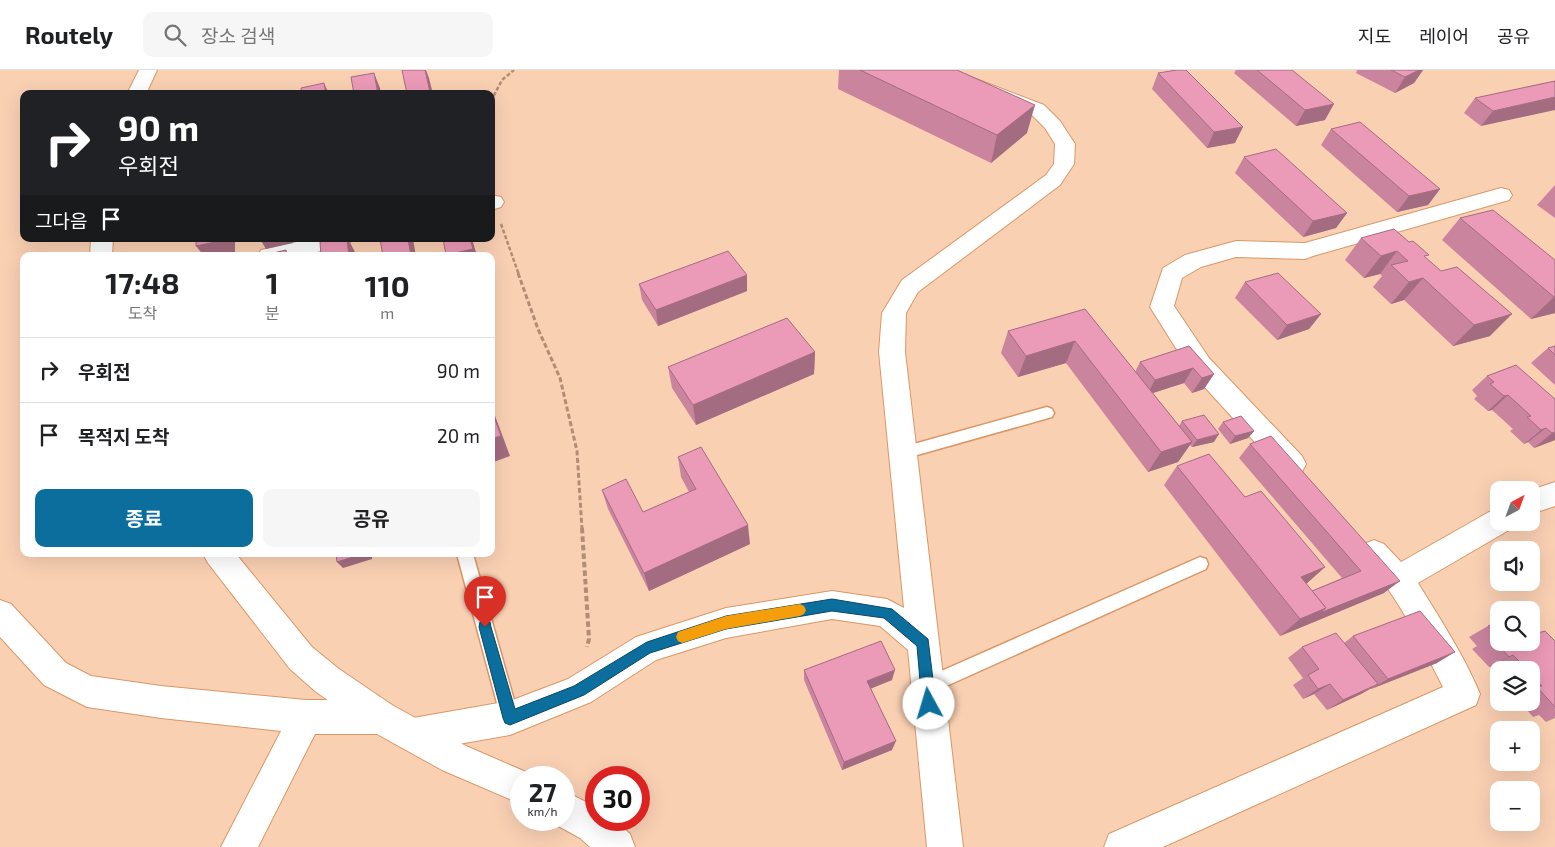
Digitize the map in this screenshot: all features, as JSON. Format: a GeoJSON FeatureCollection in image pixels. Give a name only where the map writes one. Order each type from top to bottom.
{"type":"FeatureCollection","features":[{"type":"Feature","properties":{"kind":"street"},"geometry":{"type":"LineString","coordinates":[[138,90],[148,70]]}},
{"type":"Feature","properties":{"kind":"street"},"geometry":{"type":"LineString","coordinates":[[936,70],[1036,108],[1053,125],[1064,144],[1064,164],[1054,180],[910,286],[894,313],[892,352],[945,847]]}},
{"type":"Feature","properties":{"kind":"street"},"geometry":{"type":"LineString","coordinates":[[1312,486],[1200,365],[1162,307],[1171,274],[1193,261],[1236,249],[1305,251],[1501,195]]}},
{"type":"Feature","properties":{"kind":"street"},"geometry":{"type":"LineString","coordinates":[[285,252],[328,242]]}},
{"type":"Feature","properties":{"kind":"street"},"geometry":{"type":"LineString","coordinates":[[1540,499],[1555,494]]}},
{"type":"Feature","properties":{"kind":"street"},"geometry":{"type":"LineString","coordinates":[[1398,579],[1490,526]]}},
{"type":"Feature","properties":{"kind":"street"},"geometry":{"type":"LineString","coordinates":[[1122,847],[1464,694],[1431,632],[1398,579],[1358,536]]}},
{"type":"Feature","properties":{"kind":"street"},"geometry":{"type":"LineString","coordinates":[[220,557],[301,658],[328,680],[380,718],[454,758],[510,782]]}},
{"type":"Feature","properties":{"kind":"street"},"geometry":{"type":"LineString","coordinates":[[413,735],[510,718],[579,691],[647,648],[726,622],[832,605],[887,613],[923,643]]}},
{"type":"Feature","properties":{"kind":"street"},"geometry":{"type":"LineString","coordinates":[[0,614],[55,674],[87,691],[162,702],[306,717],[380,718]]}},
{"type":"Feature","properties":{"kind":"street"},"geometry":{"type":"LineString","coordinates":[[239,847],[306,717]]}},
{"type":"Feature","properties":{"kind":"street"},"geometry":{"type":"LineString","coordinates":[[575,814],[593,825],[617,847]]}},
{"type":"Feature","properties":{"kind":"lane"},"geometry":{"type":"LineString","coordinates":[[902,453],[1047,413]]}},
{"type":"Feature","properties":{"kind":"lane"},"geometry":{"type":"LineString","coordinates":[[466,557],[510,718]]}},
{"type":"Feature","properties":{"kind":"lane"},"geometry":{"type":"LineString","coordinates":[[927,686],[1200,564]]}},
{"type":"Feature","properties":{"kind":"path"},"geometry":{"type":"LineString","coordinates":[[495,93],[502,80],[514,70]]}},
{"type":"Feature","properties":{"kind":"path"},"geometry":{"type":"LineString","coordinates":[[495,210],[538,329],[560,378],[577,451],[589,639],[579,691]]}},
{"type":"Feature","properties":{"kind":"building"},"geometry":{"type":"Polygon","coordinates":[[[402,70],[425,70],[430,90],[406,90],[402,70]]]}},
{"type":"Feature","properties":{"kind":"building"},"geometry":{"type":"Polygon","coordinates":[[[860,70],[957,70],[1035,105],[997,135],[860,70]]]}},
{"type":"Feature","properties":{"kind":"building"},"geometry":{"type":"Polygon","coordinates":[[[1186,70],[1243,127],[1214,132],[1158,73],[1186,70]]]}},
{"type":"Feature","properties":{"kind":"building"},"geometry":{"type":"Polygon","coordinates":[[[1257,70],[1292,70],[1334,104],[1305,110],[1257,70]]]}},
{"type":"Feature","properties":{"kind":"building"},"geometry":{"type":"Polygon","coordinates":[[[1391,70],[1419,70],[1405,77],[1391,70]]]}},
{"type":"Feature","properties":{"kind":"building"},"geometry":{"type":"Polygon","coordinates":[[[374,73],[377,90],[353,90],[351,77],[374,73]]]}},
{"type":"Feature","properties":{"kind":"building"},"geometry":{"type":"Polygon","coordinates":[[[1555,81],[1555,97],[1493,111],[1475,98],[1555,81]]]}},
{"type":"Feature","properties":{"kind":"building"},"geometry":{"type":"Polygon","coordinates":[[[324,83],[325,90],[301,90],[301,88],[324,83]]]}},
{"type":"Feature","properties":{"kind":"building"},"geometry":{"type":"Polygon","coordinates":[[[1360,122],[1440,189],[1409,196],[1331,129],[1360,122]]]}},
{"type":"Feature","properties":{"kind":"building"},"geometry":{"type":"Polygon","coordinates":[[[1276,149],[1347,213],[1313,221],[1244,157],[1276,149]]]}},
{"type":"Feature","properties":{"kind":"building"},"geometry":{"type":"Polygon","coordinates":[[[1493,210],[1555,260],[1555,297],[1460,218],[1493,210]]]}},
{"type":"Feature","properties":{"kind":"building"},"geometry":{"type":"Polygon","coordinates":[[[1394,229],[1409,242],[1413,241],[1429,255],[1424,256],[1441,271],[1457,267],[1512,314],[1474,325],[1423,278],[1409,282],[1391,265],[1408,261],[1397,251],[1381,256],[1361,238],[1394,229]]]}},
{"type":"Feature","properties":{"kind":"building"},"geometry":{"type":"Polygon","coordinates":[[[196,242],[215,242],[196,246],[196,242]]]}},
{"type":"Feature","properties":{"kind":"building"},"geometry":{"type":"Polygon","coordinates":[[[320,242],[347,242],[349,252],[321,252],[320,242]]]}},
{"type":"Feature","properties":{"kind":"building"},"geometry":{"type":"Polygon","coordinates":[[[381,242],[409,242],[410,252],[382,252],[381,242]]]}},
{"type":"Feature","properties":{"kind":"building"},"geometry":{"type":"Polygon","coordinates":[[[444,242],[471,242],[473,249],[460,252],[445,252],[444,242]]]}},
{"type":"Feature","properties":{"kind":"building"},"geometry":{"type":"Polygon","coordinates":[[[728,251],[747,275],[656,310],[639,284],[728,251]]]}},
{"type":"Feature","properties":{"kind":"building"},"geometry":{"type":"Polygon","coordinates":[[[1278,273],[1321,314],[1287,325],[1245,282],[1278,273]]]}},
{"type":"Feature","properties":{"kind":"building"},"geometry":{"type":"Polygon","coordinates":[[[1085,309],[1192,442],[1161,452],[1075,341],[1026,356],[1008,331],[1085,309]]]}},
{"type":"Feature","properties":{"kind":"building"},"geometry":{"type":"Polygon","coordinates":[[[787,318],[815,352],[693,405],[668,367],[787,318]]]}},
{"type":"Feature","properties":{"kind":"building"},"geometry":{"type":"Polygon","coordinates":[[[1189,346],[1214,374],[1202,378],[1193,368],[1155,380],[1140,362],[1189,346]]]}},
{"type":"Feature","properties":{"kind":"building"},"geometry":{"type":"Polygon","coordinates":[[[1555,346],[1555,355],[1548,348],[1555,346]]]}},
{"type":"Feature","properties":{"kind":"building"},"geometry":{"type":"Polygon","coordinates":[[[1516,365],[1555,399],[1555,432],[1552,433],[1546,428],[1541,430],[1527,417],[1531,416],[1508,395],[1504,396],[1490,384],[1494,382],[1487,376],[1516,365]]]}},
{"type":"Feature","properties":{"kind":"building"},"geometry":{"type":"Polygon","coordinates":[[[1204,415],[1219,434],[1197,440],[1182,421],[1204,415]]]}},
{"type":"Feature","properties":{"kind":"building"},"geometry":{"type":"Polygon","coordinates":[[[1241,416],[1254,431],[1235,436],[1223,422],[1241,416]]]}},
{"type":"Feature","properties":{"kind":"building"},"geometry":{"type":"Polygon","coordinates":[[[495,419],[501,436],[495,438],[495,419]]]}},
{"type":"Feature","properties":{"kind":"building"},"geometry":{"type":"Polygon","coordinates":[[[1271,436],[1400,581],[1320,613],[1326,608],[1312,591],[1361,571],[1250,444],[1271,436]]]}},
{"type":"Feature","properties":{"kind":"building"},"geometry":{"type":"Polygon","coordinates":[[[701,447],[748,525],[644,573],[602,490],[626,479],[643,512],[696,489],[678,457],[701,447]]]}},
{"type":"Feature","properties":{"kind":"building"},"geometry":{"type":"Polygon","coordinates":[[[1209,454],[1245,497],[1261,491],[1325,567],[1301,577],[1326,608],[1300,619],[1177,466],[1209,454]]]}},
{"type":"Feature","properties":{"kind":"building"},"geometry":{"type":"Polygon","coordinates":[[[336,557],[353,557],[337,562],[336,557]]]}},
{"type":"Feature","properties":{"kind":"building"},"geometry":{"type":"Polygon","coordinates":[[[1420,611],[1455,652],[1388,679],[1353,636],[1420,611]]]}},
{"type":"Feature","properties":{"kind":"building"},"geometry":{"type":"Polygon","coordinates":[[[1545,631],[1555,641],[1555,707],[1540,690],[1540,686],[1542,686],[1540,684],[1540,661],[1519,661],[1513,655],[1509,657],[1504,651],[1540,651],[1540,632],[1545,631]]]}},
{"type":"Feature","properties":{"kind":"building"},"geometry":{"type":"Polygon","coordinates":[[[1336,633],[1378,684],[1343,700],[1330,684],[1318,689],[1308,675],[1319,669],[1302,647],[1336,633]]]}},
{"type":"Feature","properties":{"kind":"building"},"geometry":{"type":"Polygon","coordinates":[[[881,641],[895,670],[867,681],[896,741],[844,762],[804,670],[881,641]]]}},
{"type":"Feature","properties":{"kind":"slow traffic"},"geometry":{"type":"LineString","coordinates":[[682,637],[726,622],[800,610]]}},
{"type":"Feature","properties":{"kind":"route"},"geometry":{"type":"LineString","coordinates":[[485,627],[510,718],[579,691],[647,648],[726,622],[832,605],[887,613],[923,643],[929,704]]}}]}
